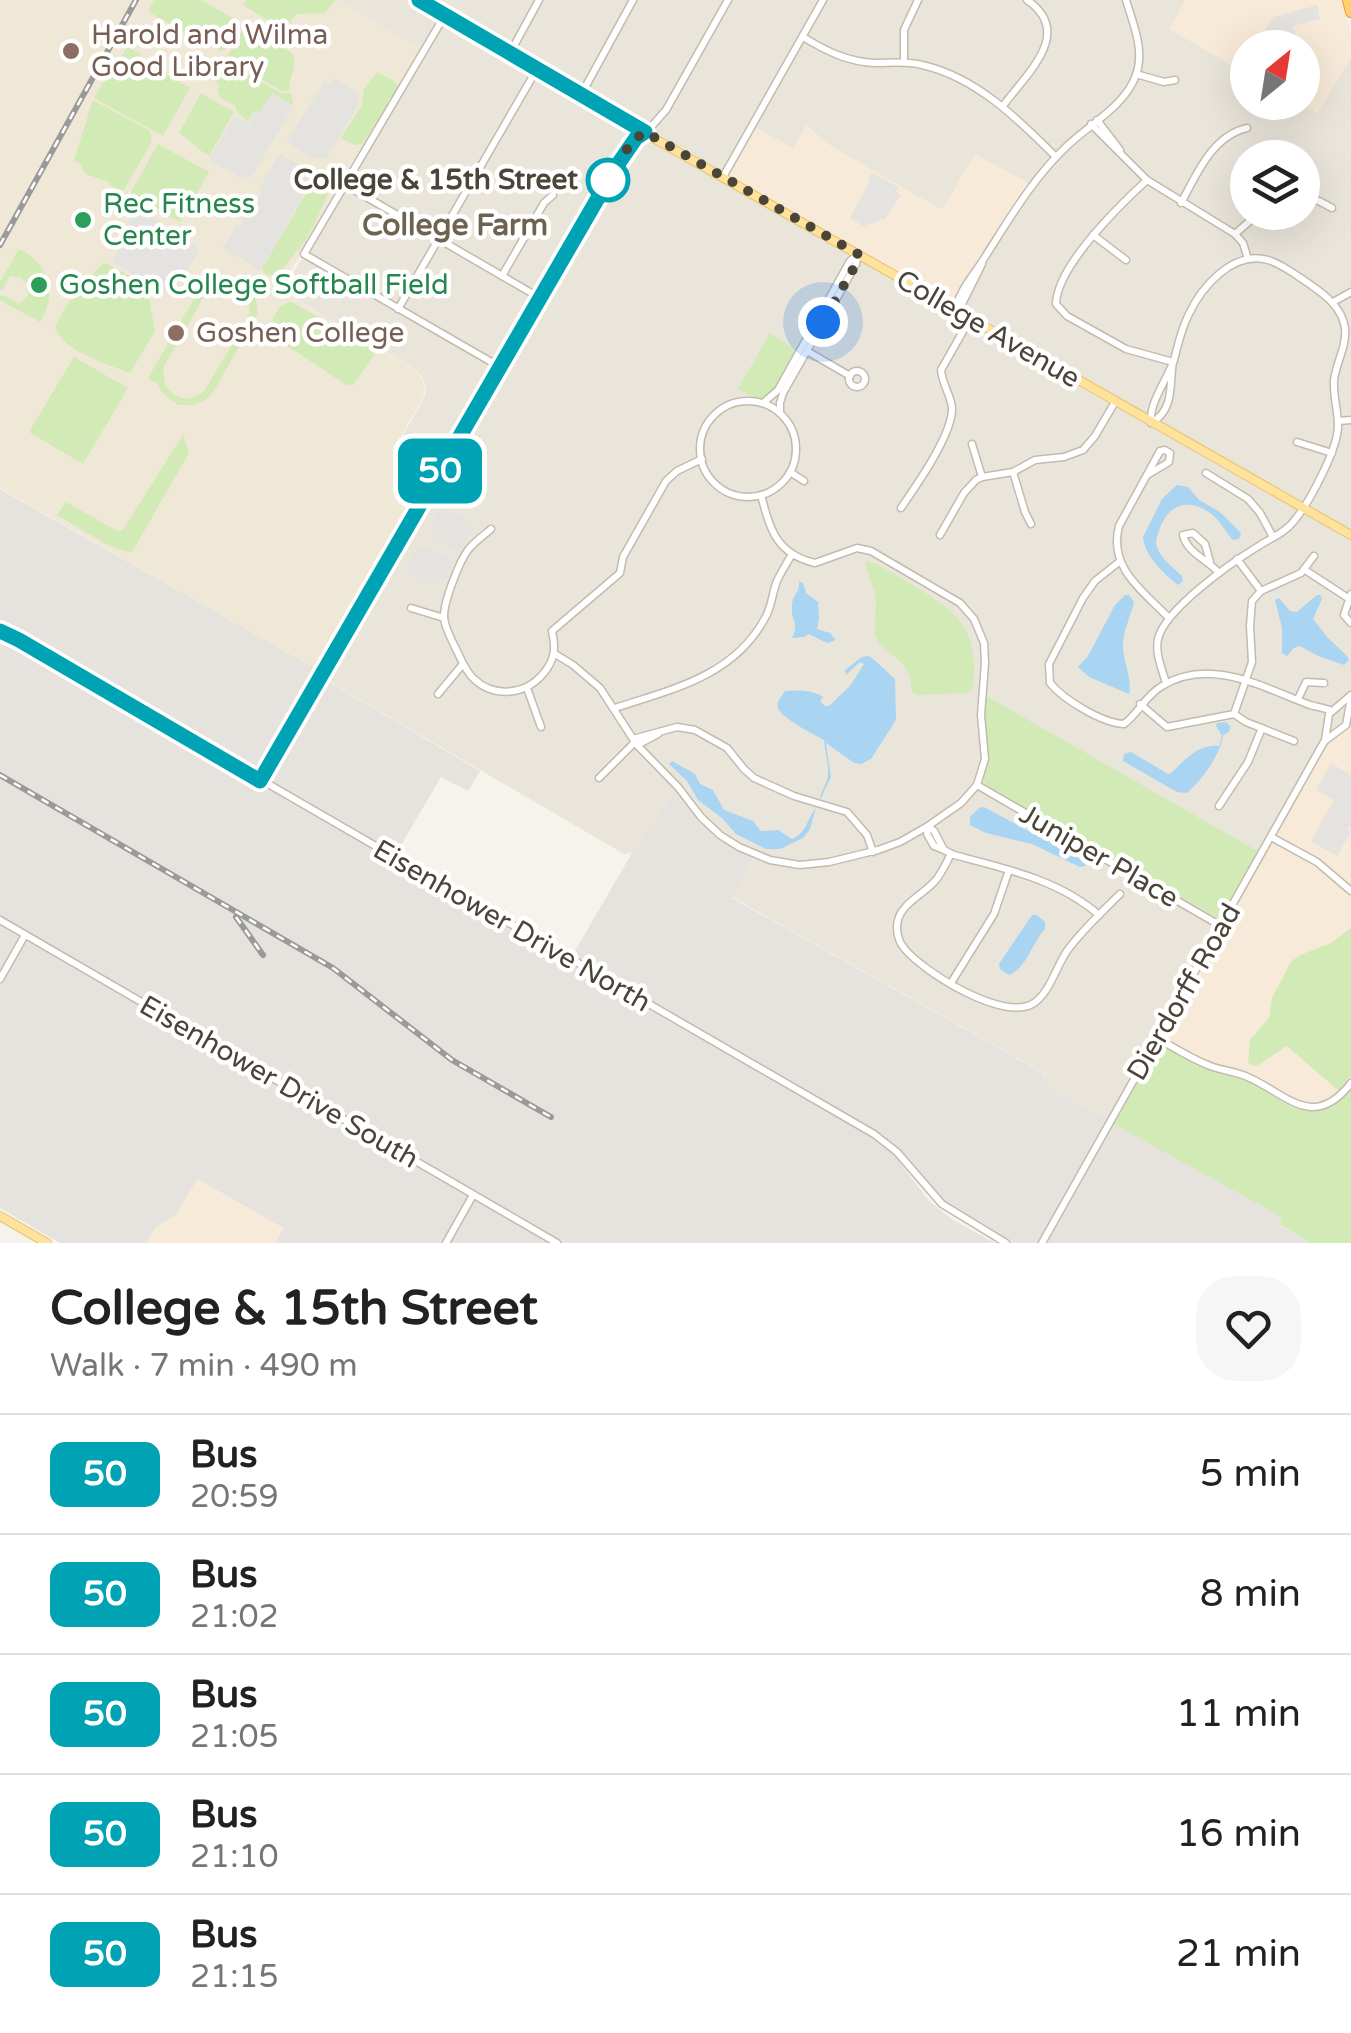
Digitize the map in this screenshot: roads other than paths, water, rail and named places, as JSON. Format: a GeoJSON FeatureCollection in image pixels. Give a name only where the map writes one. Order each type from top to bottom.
{"type":"FeatureCollection","features":[{"type":"Feature","properties":{"kind":"highway"},"geometry":{"type":"LineString","coordinates":[[1348,0],[1351,12]]}},
{"type":"Feature","properties":{"kind":"main road","name":"College Avenue"},"geometry":{"type":"LineString","coordinates":[[419,0],[1351,535]]}},
{"type":"Feature","properties":{"kind":"main road"},"geometry":{"type":"LineString","coordinates":[[0,1216],[47,1243]]}},
{"type":"Feature","properties":{"kind":"street"},"geometry":{"type":"LineString","coordinates":[[444,0],[442,13],[304,254],[500,367]]}},
{"type":"Feature","properties":{"kind":"street"},"geometry":{"type":"LineString","coordinates":[[510,53],[539,0]]}},
{"type":"Feature","properties":{"kind":"street"},"geometry":{"type":"LineString","coordinates":[[581,94],[634,0]]}},
{"type":"Feature","properties":{"kind":"street"},"geometry":{"type":"LineString","coordinates":[[260,781],[622,158],[672,100],[728,0]]}},
{"type":"Feature","properties":{"kind":"street"},"geometry":{"type":"LineString","coordinates":[[723,177],[822,0]]}},
{"type":"Feature","properties":{"kind":"street"},"geometry":{"type":"LineString","coordinates":[[904,62],[904,30],[918,0]]}},
{"type":"Feature","properties":{"kind":"street"},"geometry":{"type":"LineString","coordinates":[[1002,106],[1042,54],[1048,39],[1044,15],[1027,0]]}},
{"type":"Feature","properties":{"kind":"street"},"geometry":{"type":"LineString","coordinates":[[955,310],[978,277],[983,261],[1014,210],[1056,156],[1126,94],[1136,74],[1140,53],[1126,0]]}},
{"type":"Feature","properties":{"kind":"street"},"geometry":{"type":"LineString","coordinates":[[802,37],[846,59],[920,64],[947,73],[1002,106],[1056,156]]}},
{"type":"Feature","properties":{"kind":"street"},"geometry":{"type":"LineString","coordinates":[[398,309],[537,69]]}},
{"type":"Feature","properties":{"kind":"street"},"geometry":{"type":"LineString","coordinates":[[1136,74],[1164,82],[1175,80]]}},
{"type":"Feature","properties":{"kind":"street"},"geometry":{"type":"LineString","coordinates":[[1094,122],[1147,180],[1235,234],[1248,259]]}},
{"type":"Feature","properties":{"kind":"street"},"geometry":{"type":"LineString","coordinates":[[1181,203],[1218,145],[1232,131],[1247,128]]}},
{"type":"Feature","properties":{"kind":"street"},"geometry":{"type":"LineString","coordinates":[[1147,180],[1093,236],[1058,290],[1057,308],[1126,350],[1173,362]]}},
{"type":"Feature","properties":{"kind":"street"},"geometry":{"type":"LineString","coordinates":[[344,184],[540,298]]}},
{"type":"Feature","properties":{"kind":"street"},"geometry":{"type":"LineString","coordinates":[[502,276],[544,203],[552,196]]}},
{"type":"Feature","properties":{"kind":"street"},"geometry":{"type":"LineString","coordinates":[[1320,202],[1332,208]]}},
{"type":"Feature","properties":{"kind":"street"},"geometry":{"type":"LineString","coordinates":[[1235,234],[1239,230]]}},
{"type":"Feature","properties":{"kind":"street"},"geometry":{"type":"LineString","coordinates":[[1093,236],[1126,260]]}},
{"type":"Feature","properties":{"kind":"street"},"geometry":{"type":"LineString","coordinates":[[762,403],[776,393],[804,350],[856,264],[858,254]]}},
{"type":"Feature","properties":{"kind":"street"},"geometry":{"type":"LineString","coordinates":[[1151,423],[1150,412],[1173,362],[1188,315],[1200,295],[1226,269],[1248,259],[1274,262],[1333,302],[1345,327],[1334,382],[1338,421],[1332,454],[1294,522],[1219,573],[1169,618],[1158,646],[1166,683]]}},
{"type":"Feature","properties":{"kind":"street"},"geometry":{"type":"LineString","coordinates":[[1333,302],[1351,292]]}},
{"type":"Feature","properties":{"kind":"street"},"geometry":{"type":"LineString","coordinates":[[901,508],[950,422],[952,405],[941,370],[970,319]]}},
{"type":"Feature","properties":{"kind":"street"},"geometry":{"type":"LineString","coordinates":[[804,350],[850,376]]}},
{"type":"Feature","properties":{"kind":"street"},"geometry":{"type":"LineString","coordinates":[[781,414],[781,396],[804,350]]}},
{"type":"Feature","properties":{"kind":"street"},"geometry":{"type":"LineString","coordinates":[[737,402],[762,403],[781,414],[795,438],[790,472],[778,486],[761,495],[741,496],[721,488],[710,477],[702,459],[704,433],[714,416],[737,402]]}},
{"type":"Feature","properties":{"kind":"street"},"geometry":{"type":"LineString","coordinates":[[940,534],[968,488],[982,477],[1013,472],[1035,460],[1083,450],[1096,436],[1115,402]]}},
{"type":"Feature","properties":{"kind":"street"},"geometry":{"type":"LineString","coordinates":[[1338,421],[1351,420]]}},
{"type":"Feature","properties":{"kind":"street"},"geometry":{"type":"LineString","coordinates":[[1297,442],[1332,454]]}},
{"type":"Feature","properties":{"kind":"street"},"geometry":{"type":"LineString","coordinates":[[972,444],[982,477]]}},
{"type":"Feature","properties":{"kind":"street"},"geometry":{"type":"LineString","coordinates":[[492,530],[473,544],[463,558],[444,618],[473,678],[491,689],[506,692],[526,688],[543,674],[555,654],[552,631],[620,573],[622,557],[666,481],[702,459]]}},
{"type":"Feature","properties":{"kind":"street"},"geometry":{"type":"LineString","coordinates":[[790,472],[804,481]]}},
{"type":"Feature","properties":{"kind":"street"},"geometry":{"type":"LineString","coordinates":[[1013,472],[1024,512],[1032,524]]}},
{"type":"Feature","properties":{"kind":"street"},"geometry":{"type":"LineString","coordinates":[[1206,473],[1254,506],[1273,537]]}},
{"type":"Feature","properties":{"kind":"street"},"geometry":{"type":"LineString","coordinates":[[1148,474],[1117,531],[1119,562],[1169,618]]}},
{"type":"Feature","properties":{"kind":"street"},"geometry":{"type":"LineString","coordinates":[[555,654],[593,680],[635,742],[711,827],[748,852],[804,865],[871,852],[900,842],[961,804],[977,785],[984,759],[981,702],[985,654],[982,635],[968,610],[951,596],[866,549],[849,549],[819,562],[792,554],[772,533],[761,495]]}},
{"type":"Feature","properties":{"kind":"street"},"geometry":{"type":"LineString","coordinates":[[1210,562],[1187,545],[1183,535],[1193,532],[1202,539],[1210,562],[1219,573]]}},
{"type":"Feature","properties":{"kind":"street"},"geometry":{"type":"LineString","coordinates":[[615,708],[694,682],[731,660],[763,622],[778,579],[792,554]]}},
{"type":"Feature","properties":{"kind":"street"},"geometry":{"type":"LineString","coordinates":[[1234,714],[1252,662],[1252,601],[1261,591],[1305,570],[1314,556]]}},
{"type":"Feature","properties":{"kind":"street"},"geometry":{"type":"LineString","coordinates":[[1238,559],[1261,591]]}},
{"type":"Feature","properties":{"kind":"street"},"geometry":{"type":"LineString","coordinates":[[1119,562],[1088,590],[1049,664],[1050,683],[1064,697],[1124,724],[1140,704],[1166,683],[1209,674],[1224,675],[1313,706],[1341,710],[1349,720]]}},
{"type":"Feature","properties":{"kind":"street"},"geometry":{"type":"LineString","coordinates":[[1305,570],[1349,601],[1344,614],[1351,623]]}},
{"type":"Feature","properties":{"kind":"street"},"geometry":{"type":"LineString","coordinates":[[410,608],[444,618]]}},
{"type":"Feature","properties":{"kind":"street","name":"Eisenhower Drive North"},"geometry":{"type":"LineString","coordinates":[[0,631],[874,1134],[897,1152],[942,1204],[1006,1243]]}},
{"type":"Feature","properties":{"kind":"street"},"geometry":{"type":"LineString","coordinates":[[438,694],[463,664]]}},
{"type":"Feature","properties":{"kind":"street"},"geometry":{"type":"LineString","coordinates":[[1298,699],[1306,682],[1324,684]]}},
{"type":"Feature","properties":{"kind":"street"},"geometry":{"type":"LineString","coordinates":[[526,688],[540,727]]}},
{"type":"Feature","properties":{"kind":"street","name":"Dierdorff Road"},"geometry":{"type":"LineString","coordinates":[[1042,1243],[1325,740],[1333,710],[1351,696]]}},
{"type":"Feature","properties":{"kind":"street","name":"Dierdorff Road"},"geometry":{"type":"LineString","coordinates":[[1325,740],[1346,726],[1351,696]]}},
{"type":"Feature","properties":{"kind":"street"},"geometry":{"type":"LineString","coordinates":[[1140,704],[1166,727],[1234,714],[1294,740]]}},
{"type":"Feature","properties":{"kind":"street"},"geometry":{"type":"LineString","coordinates":[[1313,706],[1332,728],[1351,731]]}},
{"type":"Feature","properties":{"kind":"street"},"geometry":{"type":"LineString","coordinates":[[600,778],[635,742],[670,728],[685,727],[727,748],[754,778],[848,812],[863,830],[871,852]]}},
{"type":"Feature","properties":{"kind":"street"},"geometry":{"type":"LineString","coordinates":[[1219,806],[1248,762],[1262,728]]}},
{"type":"Feature","properties":{"kind":"street","name":"Juniper Place"},"geometry":{"type":"LineString","coordinates":[[977,785],[1221,926]]}},
{"type":"Feature","properties":{"kind":"street"},"geometry":{"type":"LineString","coordinates":[[928,826],[927,834],[934,846],[1055,886],[1099,915]]}},
{"type":"Feature","properties":{"kind":"street"},"geometry":{"type":"LineString","coordinates":[[1271,837],[1317,862],[1350,889]]}},
{"type":"Feature","properties":{"kind":"street"},"geometry":{"type":"LineString","coordinates":[[948,852],[938,878],[902,910],[897,920],[901,944],[927,969],[994,1004],[1027,1007],[1042,995],[1067,952],[1120,894]]}},
{"type":"Feature","properties":{"kind":"street"},"geometry":{"type":"LineString","coordinates":[[951,984],[994,914],[1008,870]]}},
{"type":"Feature","properties":{"kind":"street","name":"Eisenhower Drive South"},"geometry":{"type":"LineString","coordinates":[[0,920],[557,1243]]}},
{"type":"Feature","properties":{"kind":"street"},"geometry":{"type":"LineString","coordinates":[[0,979],[25,935]]}},
{"type":"Feature","properties":{"kind":"street"},"geometry":{"type":"LineString","coordinates":[[1157,1038],[1200,1062],[1253,1080],[1299,1106],[1313,1107],[1336,1100],[1351,1084]]}},
{"type":"Feature","properties":{"kind":"street"},"geometry":{"type":"LineString","coordinates":[[446,1243],[473,1194]]}},
{"type":"Feature","properties":{"kind":"water"},"geometry":{"type":"Polygon","coordinates":[[[1177,485],[1188,487],[1241,533],[1239,539],[1233,540],[1215,517],[1199,507],[1184,505],[1171,511],[1156,542],[1161,555],[1182,576],[1178,585],[1151,557],[1143,537],[1162,499],[1177,485]]]}},
{"type":"Feature","properties":{"kind":"water"},"geometry":{"type":"Polygon","coordinates":[[[799,581],[818,602],[817,629],[830,633],[834,641],[827,643],[809,634],[792,638],[792,605],[799,581]]]}},
{"type":"Feature","properties":{"kind":"water"},"geometry":{"type":"Polygon","coordinates":[[[1125,595],[1134,602],[1123,643],[1129,694],[1089,677],[1078,667],[1125,595]]]}},
{"type":"Feature","properties":{"kind":"water"},"geometry":{"type":"Polygon","coordinates":[[[1317,595],[1322,599],[1313,619],[1347,656],[1349,660],[1344,665],[1300,646],[1287,656],[1282,653],[1282,628],[1275,600],[1279,598],[1290,611],[1297,612],[1317,595]]]}},
{"type":"Feature","properties":{"kind":"water"},"geometry":{"type":"Polygon","coordinates":[[[867,656],[895,679],[896,720],[871,759],[861,764],[826,743],[831,777],[820,800],[828,775],[824,740],[785,717],[778,708],[779,701],[785,691],[805,691],[823,697],[820,701],[829,706],[850,686],[864,664],[860,662],[846,675],[845,670],[867,656]]]}},
{"type":"Feature","properties":{"kind":"water"},"geometry":{"type":"Polygon","coordinates":[[[1226,722],[1229,732],[1223,735],[1215,758],[1187,793],[1177,792],[1123,761],[1124,754],[1131,752],[1171,773],[1199,750],[1219,746],[1222,736],[1216,726],[1226,722]]]}},
{"type":"Feature","properties":{"kind":"water"},"geometry":{"type":"Polygon","coordinates":[[[672,761],[713,790],[724,810],[753,821],[761,831],[778,830],[792,839],[804,829],[816,808],[810,829],[803,838],[780,849],[766,849],[736,834],[698,800],[687,781],[669,764],[672,761]]]}},
{"type":"Feature","properties":{"kind":"water"},"geometry":{"type":"Polygon","coordinates":[[[984,807],[1084,861],[1086,866],[970,825],[970,817],[984,807]]]}},
{"type":"Feature","properties":{"kind":"water"},"geometry":{"type":"Polygon","coordinates":[[[1032,915],[1045,922],[1045,929],[1020,967],[1009,975],[999,964],[1032,915]]]}},
{"type":"Feature","properties":{"kind":"railway"},"geometry":{"type":"LineString","coordinates":[[0,245],[136,0]]}},
{"type":"Feature","properties":{"kind":"railway"},"geometry":{"type":"LineString","coordinates":[[0,775],[333,968],[452,1060],[551,1117]]}},
{"type":"Feature","properties":{"kind":"railway"},"geometry":{"type":"LineString","coordinates":[[236,917],[263,955]]}},
{"type":"Feature","properties":{"kind":"place","name":"Harold and Wilma Good Library"},"geometry":{"type":"Point","coordinates":[71,51]}},
{"type":"Feature","properties":{"kind":"place","name":"College & 15th Street"},"geometry":{"type":"Point","coordinates":[608,180]}},
{"type":"Feature","properties":{"kind":"place","name":"Rec Fitness Center"},"geometry":{"type":"Point","coordinates":[83,220]}},
{"type":"Feature","properties":{"kind":"place","name":"Goshen College Softball Field"},"geometry":{"type":"Point","coordinates":[39,285]}},
{"type":"Feature","properties":{"kind":"place","name":"Goshen College"},"geometry":{"type":"Point","coordinates":[176,333]}},
{"type":"Feature","properties":{"kind":"district","name":"College Farm"},"geometry":{"type":"Point","coordinates":[455,225]}}]}
